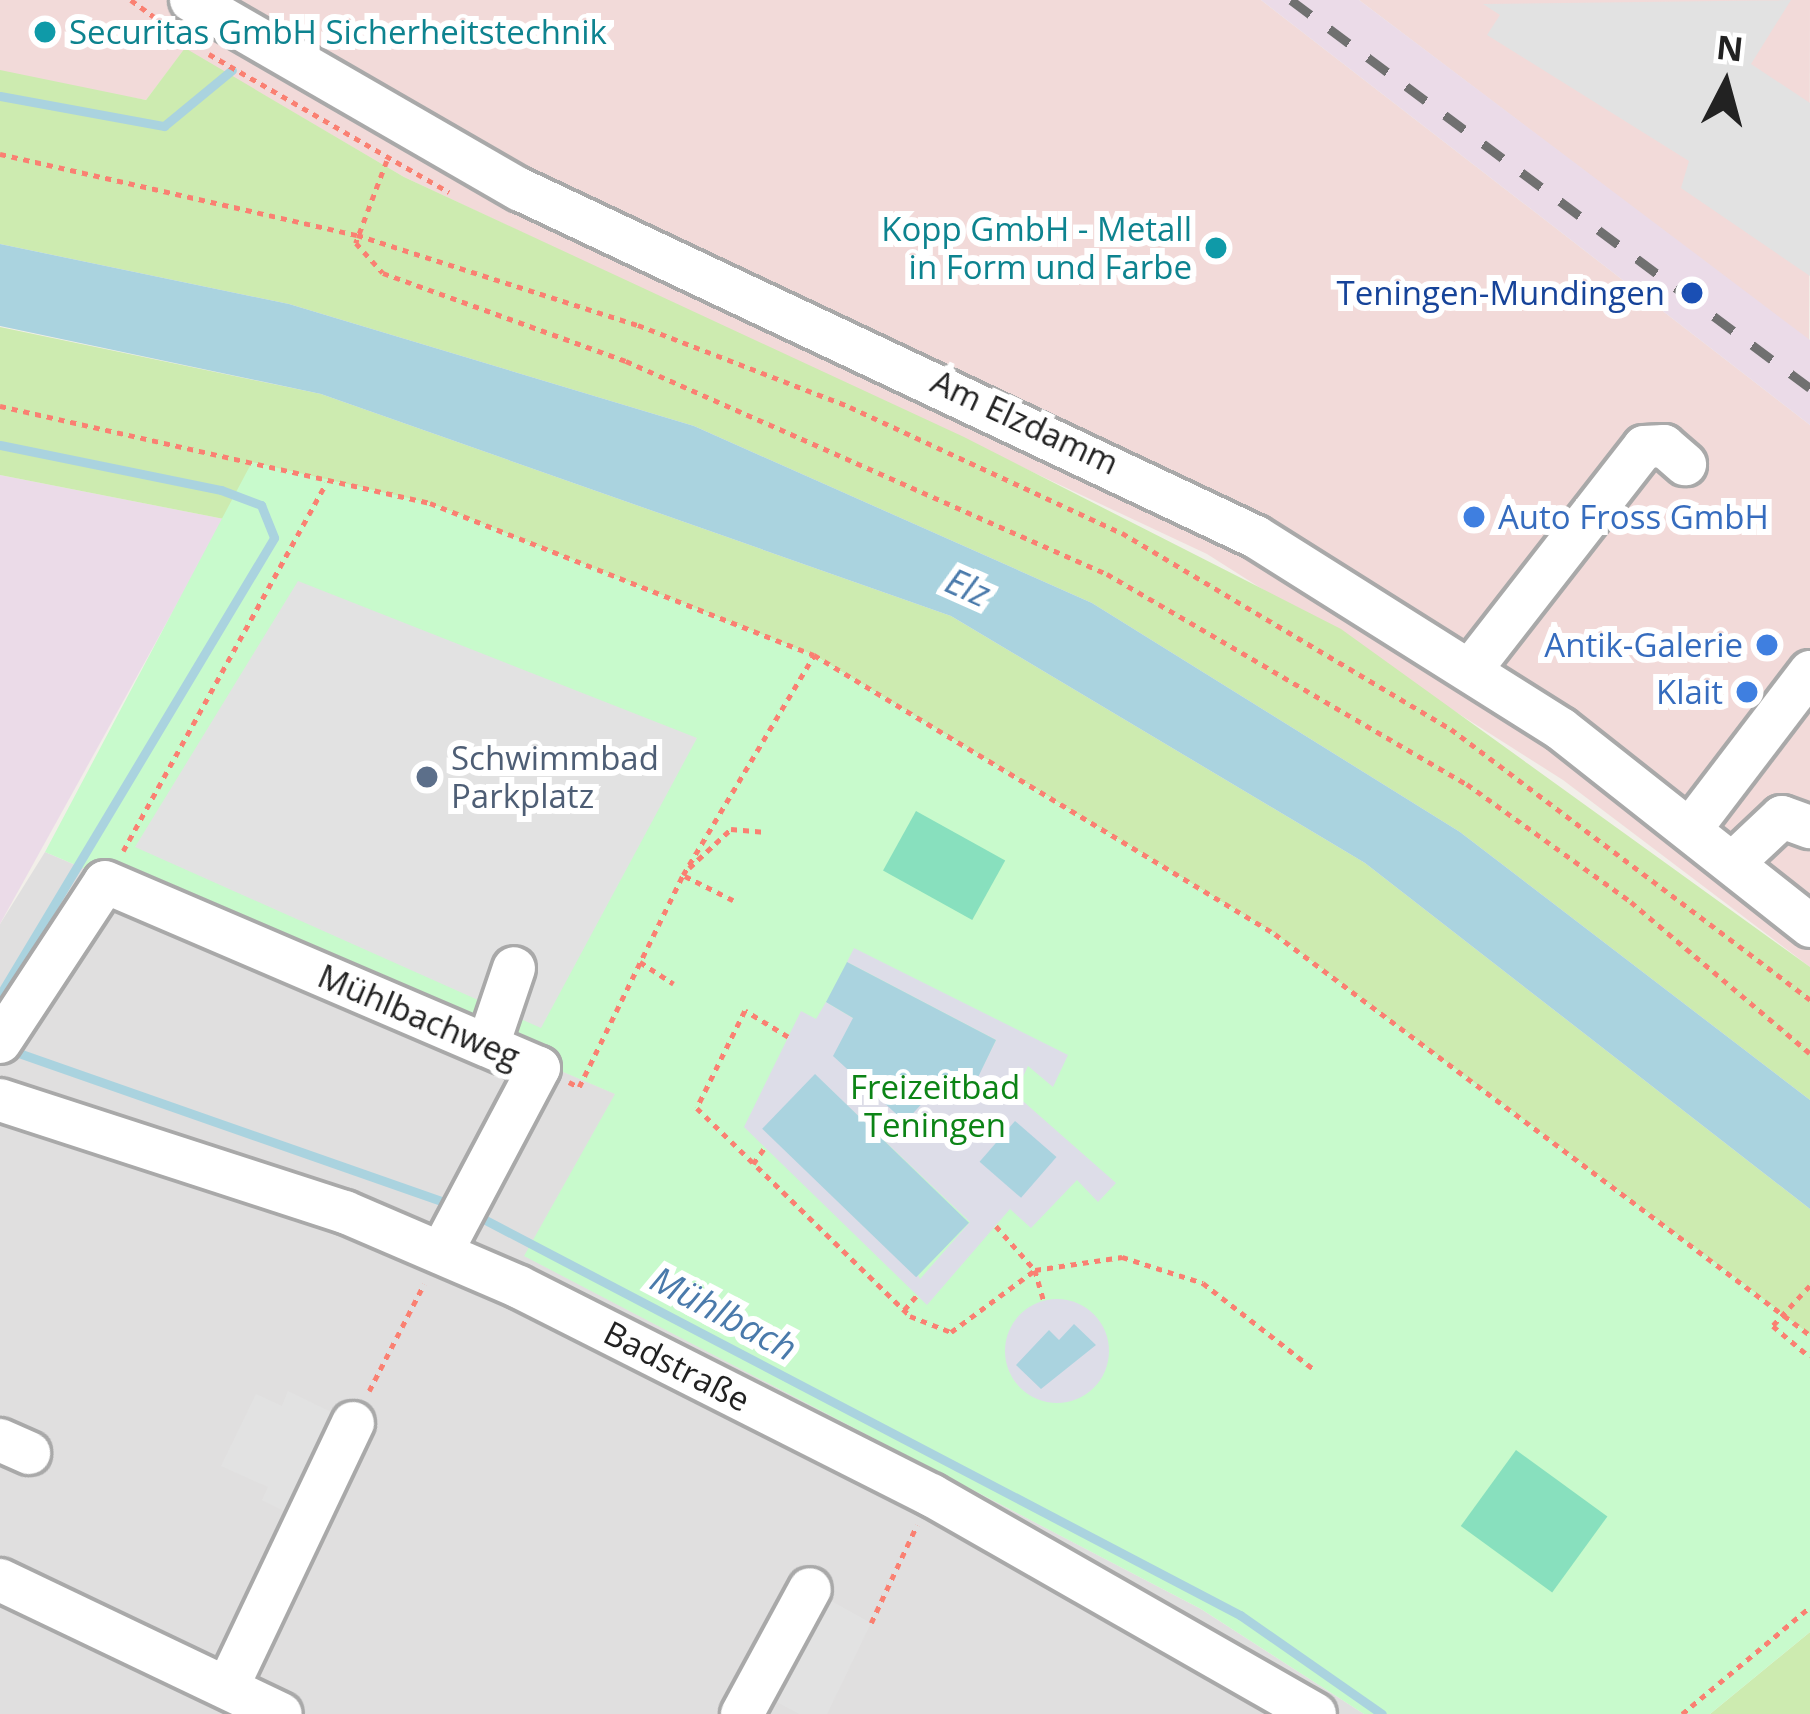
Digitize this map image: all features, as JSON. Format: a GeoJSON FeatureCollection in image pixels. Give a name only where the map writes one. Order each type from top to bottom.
{"type":"FeatureCollection","features":[{"type":"Feature","properties":{"kind":"street","name":"Am Elzdamm"},"geometry":{"type":"LineString","coordinates":[[183,16],[430,144],[1124,468],[1472,668],[1692,827],[1810,926]]}},
{"type":"Feature","properties":{"kind":"street"},"geometry":{"type":"LineString","coordinates":[[1472,668],[1644,447],[1664,446],[1685,464]]}},
{"type":"Feature","properties":{"kind":"street"},"geometry":{"type":"LineString","coordinates":[[1692,827],[1810,672]]}},
{"type":"Feature","properties":{"kind":"street"},"geometry":{"type":"LineString","coordinates":[[1733,863],[1782,817],[1810,827]]}},
{"type":"Feature","properties":{"kind":"street"},"geometry":{"type":"LineString","coordinates":[[7,1031],[105,882]]}},
{"type":"Feature","properties":{"kind":"street","name":"Mühlbachweg"},"geometry":{"type":"LineString","coordinates":[[105,882],[539,1067],[449,1241]]}},
{"type":"Feature","properties":{"kind":"street"},"geometry":{"type":"LineString","coordinates":[[488,1046],[514,968]]}},
{"type":"Feature","properties":{"kind":"street","name":"Badstraße"},"geometry":{"type":"LineString","coordinates":[[0,1100],[449,1241],[931,1495],[1315,1714]]}},
{"type":"Feature","properties":{"kind":"street"},"geometry":{"type":"LineString","coordinates":[[229,1684],[353,1423]]}},
{"type":"Feature","properties":{"kind":"street"},"geometry":{"type":"LineString","coordinates":[[0,1580],[229,1684],[281,1714]]}},
{"type":"Feature","properties":{"kind":"street"},"geometry":{"type":"LineString","coordinates":[[742,1714],[810,1588]]}},
{"type":"Feature","properties":{"kind":"path"},"geometry":{"type":"LineString","coordinates":[[130,0],[183,16]]}},
{"type":"Feature","properties":{"kind":"path"},"geometry":{"type":"LineString","coordinates":[[195,45],[387,161],[466,200]]}},
{"type":"Feature","properties":{"kind":"path"},"geometry":{"type":"LineString","coordinates":[[0,154],[357,235],[850,406],[1142,543],[1451,729],[1810,1000]]}},
{"type":"Feature","properties":{"kind":"path"},"geometry":{"type":"LineString","coordinates":[[387,161],[357,235],[361,257],[383,273],[626,361],[979,514],[1278,668],[1612,889],[1810,1054]]}},
{"type":"Feature","properties":{"kind":"path"},"geometry":{"type":"LineString","coordinates":[[0,406],[326,483],[430,502],[814,655],[1275,934],[1810,1335]]}},
{"type":"Feature","properties":{"kind":"path"},"geometry":{"type":"LineString","coordinates":[[105,882],[326,483]]}},
{"type":"Feature","properties":{"kind":"path"},"geometry":{"type":"LineString","coordinates":[[539,1067],[578,1087],[683,875],[814,655]]}},
{"type":"Feature","properties":{"kind":"path"},"geometry":{"type":"LineString","coordinates":[[683,875],[731,829],[763,832]]}},
{"type":"Feature","properties":{"kind":"path"},"geometry":{"type":"LineString","coordinates":[[683,875],[733,900]]}},
{"type":"Feature","properties":{"kind":"path"},"geometry":{"type":"LineString","coordinates":[[640,962],[674,984]]}},
{"type":"Feature","properties":{"kind":"path"},"geometry":{"type":"LineString","coordinates":[[788,1037],[745,1011],[697,1108],[904,1310],[951,1332],[1035,1270],[1093,1255],[1168,1268],[1316,1371]]}},
{"type":"Feature","properties":{"kind":"path"},"geometry":{"type":"LineString","coordinates":[[753,1164],[765,1147]]}},
{"type":"Feature","properties":{"kind":"path"},"geometry":{"type":"LineString","coordinates":[[996,1226],[1035,1270],[1044,1301]]}},
{"type":"Feature","properties":{"kind":"path"},"geometry":{"type":"LineString","coordinates":[[353,1423],[449,1241]]}},
{"type":"Feature","properties":{"kind":"path"},"geometry":{"type":"LineString","coordinates":[[1810,1286],[1774,1326],[1810,1357]]}},
{"type":"Feature","properties":{"kind":"path"},"geometry":{"type":"LineString","coordinates":[[904,1310],[916,1295]]}},
{"type":"Feature","properties":{"kind":"path"},"geometry":{"type":"LineString","coordinates":[[872,1623],[931,1495]]}},
{"type":"Feature","properties":{"kind":"path"},"geometry":{"type":"LineString","coordinates":[[1682,1714],[1810,1607]]}},
{"type":"Feature","properties":{"kind":"shaded area"},"geometry":{"type":"Polygon","coordinates":[[[0,0],[1261,0],[1810,425],[1810,967],[1563,780],[1207,554],[404,177],[185,49],[146,100],[0,74],[0,0]]]}},
{"type":"Feature","properties":{"kind":"shaded area"},"geometry":{"type":"Polygon","coordinates":[[[1261,0],[1359,0],[1810,340],[1810,425],[1261,0]]]}},
{"type":"Feature","properties":{"kind":"shaded area"},"geometry":{"type":"Polygon","coordinates":[[[1359,0],[1810,0],[1809,341],[1359,0]]]}},
{"type":"Feature","properties":{"kind":"shaded area"},"geometry":{"type":"Polygon","coordinates":[[[1791,0],[1751,64],[1810,103],[1810,276],[1681,188],[1689,161],[1487,35],[1500,15],[1483,4],[1791,0]]]}},
{"type":"Feature","properties":{"kind":"shaded area"},"geometry":{"type":"Polygon","coordinates":[[[0,475],[224,519],[0,924],[0,475]]]}},
{"type":"Feature","properties":{"kind":"shaded area","name":"Schwimmbad Parkplatz"},"geometry":{"type":"Polygon","coordinates":[[[298,581],[697,738],[541,1028],[135,847],[298,581]]]}},
{"type":"Feature","properties":{"kind":"shaded area"},"geometry":{"type":"Polygon","coordinates":[[[45,852],[616,1094],[525,1256],[1201,1609],[1364,1714],[0,1714],[0,924],[45,852]]]}},
{"type":"Feature","properties":{"kind":"shaded area"},"geometry":{"type":"Polygon","coordinates":[[[854,948],[1068,1055],[1053,1087],[1028,1066],[1015,1094],[1116,1183],[1098,1202],[1077,1180],[1031,1228],[1010,1209],[927,1305],[744,1127],[801,1011],[816,1019],[826,1002],[853,1018],[905,1121],[940,1083],[967,1098],[996,1040],[847,962],[854,948]],[[815,1075],[920,1279],[970,1222],[815,1075]]]}},
{"type":"Feature","properties":{"kind":"shaded area"},"geometry":{"type":"Polygon","coordinates":[[[1057,1299],[1077,1303],[1094,1314],[1105,1331],[1109,1351],[1105,1371],[1094,1388],[1077,1399],[1057,1403],[1037,1399],[1020,1388],[1009,1371],[1005,1351],[1009,1331],[1020,1314],[1037,1303],[1057,1299]]]}},
{"type":"Feature","properties":{"kind":"shaded area"},"geometry":{"type":"Polygon","coordinates":[[[288,1391],[372,1432],[307,1567],[275,1536],[286,1512],[262,1500],[268,1487],[221,1466],[256,1394],[282,1406],[288,1391]]]}},
{"type":"Feature","properties":{"kind":"shaded area"},"geometry":{"type":"Polygon","coordinates":[[[799,1583],[871,1623],[827,1714],[799,1714],[743,1684],[799,1583]]]}},
{"type":"Feature","properties":{"kind":"green space"},"geometry":{"type":"Polygon","coordinates":[[[185,48],[404,177],[964,437],[1341,629],[1810,967],[1810,1100],[1460,832],[1092,603],[694,426],[289,304],[0,244],[0,70],[146,100],[185,48]]]}},
{"type":"Feature","properties":{"kind":"green space"},"geometry":{"type":"Polygon","coordinates":[[[0,327],[321,394],[951,616],[1365,863],[1810,1209],[1810,1335],[1275,934],[814,655],[253,463],[224,519],[0,475],[0,327]]]}},
{"type":"Feature","properties":{"kind":"green space","name":"Freizeitbad Teningen"},"geometry":{"type":"Polygon","coordinates":[[[252,462],[430,503],[814,655],[1275,934],[1744,1284],[1810,1335],[1810,1632],[1710,1714],[1364,1714],[1201,1609],[524,1256],[615,1094],[45,852],[252,462]]]}},
{"type":"Feature","properties":{"kind":"green space"},"geometry":{"type":"Polygon","coordinates":[[[916,811],[1005,860],[972,920],[883,870],[916,811]]]}},
{"type":"Feature","properties":{"kind":"green space"},"geometry":{"type":"Polygon","coordinates":[[[1516,1450],[1607,1516],[1552,1592],[1461,1526],[1516,1450]]]}},
{"type":"Feature","properties":{"kind":"green space"},"geometry":{"type":"Polygon","coordinates":[[[1810,1632],[1810,1714],[1710,1714],[1810,1632]]]}},
{"type":"Feature","properties":{"kind":"water","name":"Elz"},"geometry":{"type":"Polygon","coordinates":[[[0,244],[289,304],[694,426],[1092,603],[1460,832],[1810,1100],[1810,1209],[1365,863],[951,616],[321,394],[0,326],[0,244]]]}},
{"type":"Feature","properties":{"kind":"water"},"geometry":{"type":"Polygon","coordinates":[[[847,962],[996,1040],[968,1098],[940,1084],[905,1122],[833,1056],[853,1018],[826,1002],[847,962]]]}},
{"type":"Feature","properties":{"kind":"water"},"geometry":{"type":"Polygon","coordinates":[[[815,1074],[969,1223],[916,1277],[762,1129],[815,1074]]]}},
{"type":"Feature","properties":{"kind":"water"},"geometry":{"type":"Polygon","coordinates":[[[1015,1121],[1057,1157],[1021,1198],[980,1162],[1015,1121]]]}},
{"type":"Feature","properties":{"kind":"water"},"geometry":{"type":"Polygon","coordinates":[[[1074,1324],[1096,1345],[1041,1389],[1016,1365],[1049,1330],[1059,1340],[1074,1324]]]}},
{"type":"Feature","properties":{"kind":"waterway"},"geometry":{"type":"LineString","coordinates":[[0,96],[164,126],[232,70]]}},
{"type":"Feature","properties":{"kind":"waterway"},"geometry":{"type":"LineString","coordinates":[[0,445],[221,490],[261,505],[274,538],[0,995]]}},
{"type":"Feature","properties":{"kind":"waterway","name":"Mühlbach"},"geometry":{"type":"LineString","coordinates":[[10,1050],[453,1205]]}},
{"type":"Feature","properties":{"kind":"waterway","name":"Mühlbach"},"geometry":{"type":"LineString","coordinates":[[474,1214],[1240,1615],[1382,1714]]}},
{"type":"Feature","properties":{"kind":"railway"},"geometry":{"type":"LineString","coordinates":[[1291,0],[1810,388]]}},
{"type":"Feature","properties":{"kind":"place","name":"Securitas GmbH Sicherheitstechnik"},"geometry":{"type":"Point","coordinates":[45,32]}},
{"type":"Feature","properties":{"kind":"place","name":"Kopp GmbH - Metall in Form und Farbe"},"geometry":{"type":"Point","coordinates":[1216,248]}},
{"type":"Feature","properties":{"kind":"place","name":"Teningen-Mundingen"},"geometry":{"type":"Point","coordinates":[1692,293]}},
{"type":"Feature","properties":{"kind":"place","name":"Auto Fross GmbH"},"geometry":{"type":"Point","coordinates":[1474,517]}},
{"type":"Feature","properties":{"kind":"place","name":"Antik-Galerie"},"geometry":{"type":"Point","coordinates":[1767,645]}},
{"type":"Feature","properties":{"kind":"place","name":"Klait"},"geometry":{"type":"Point","coordinates":[1747,692]}},
{"type":"Feature","properties":{"kind":"place","name":"Schwimmbad Parkplatz"},"geometry":{"type":"Point","coordinates":[427,777]}}]}
